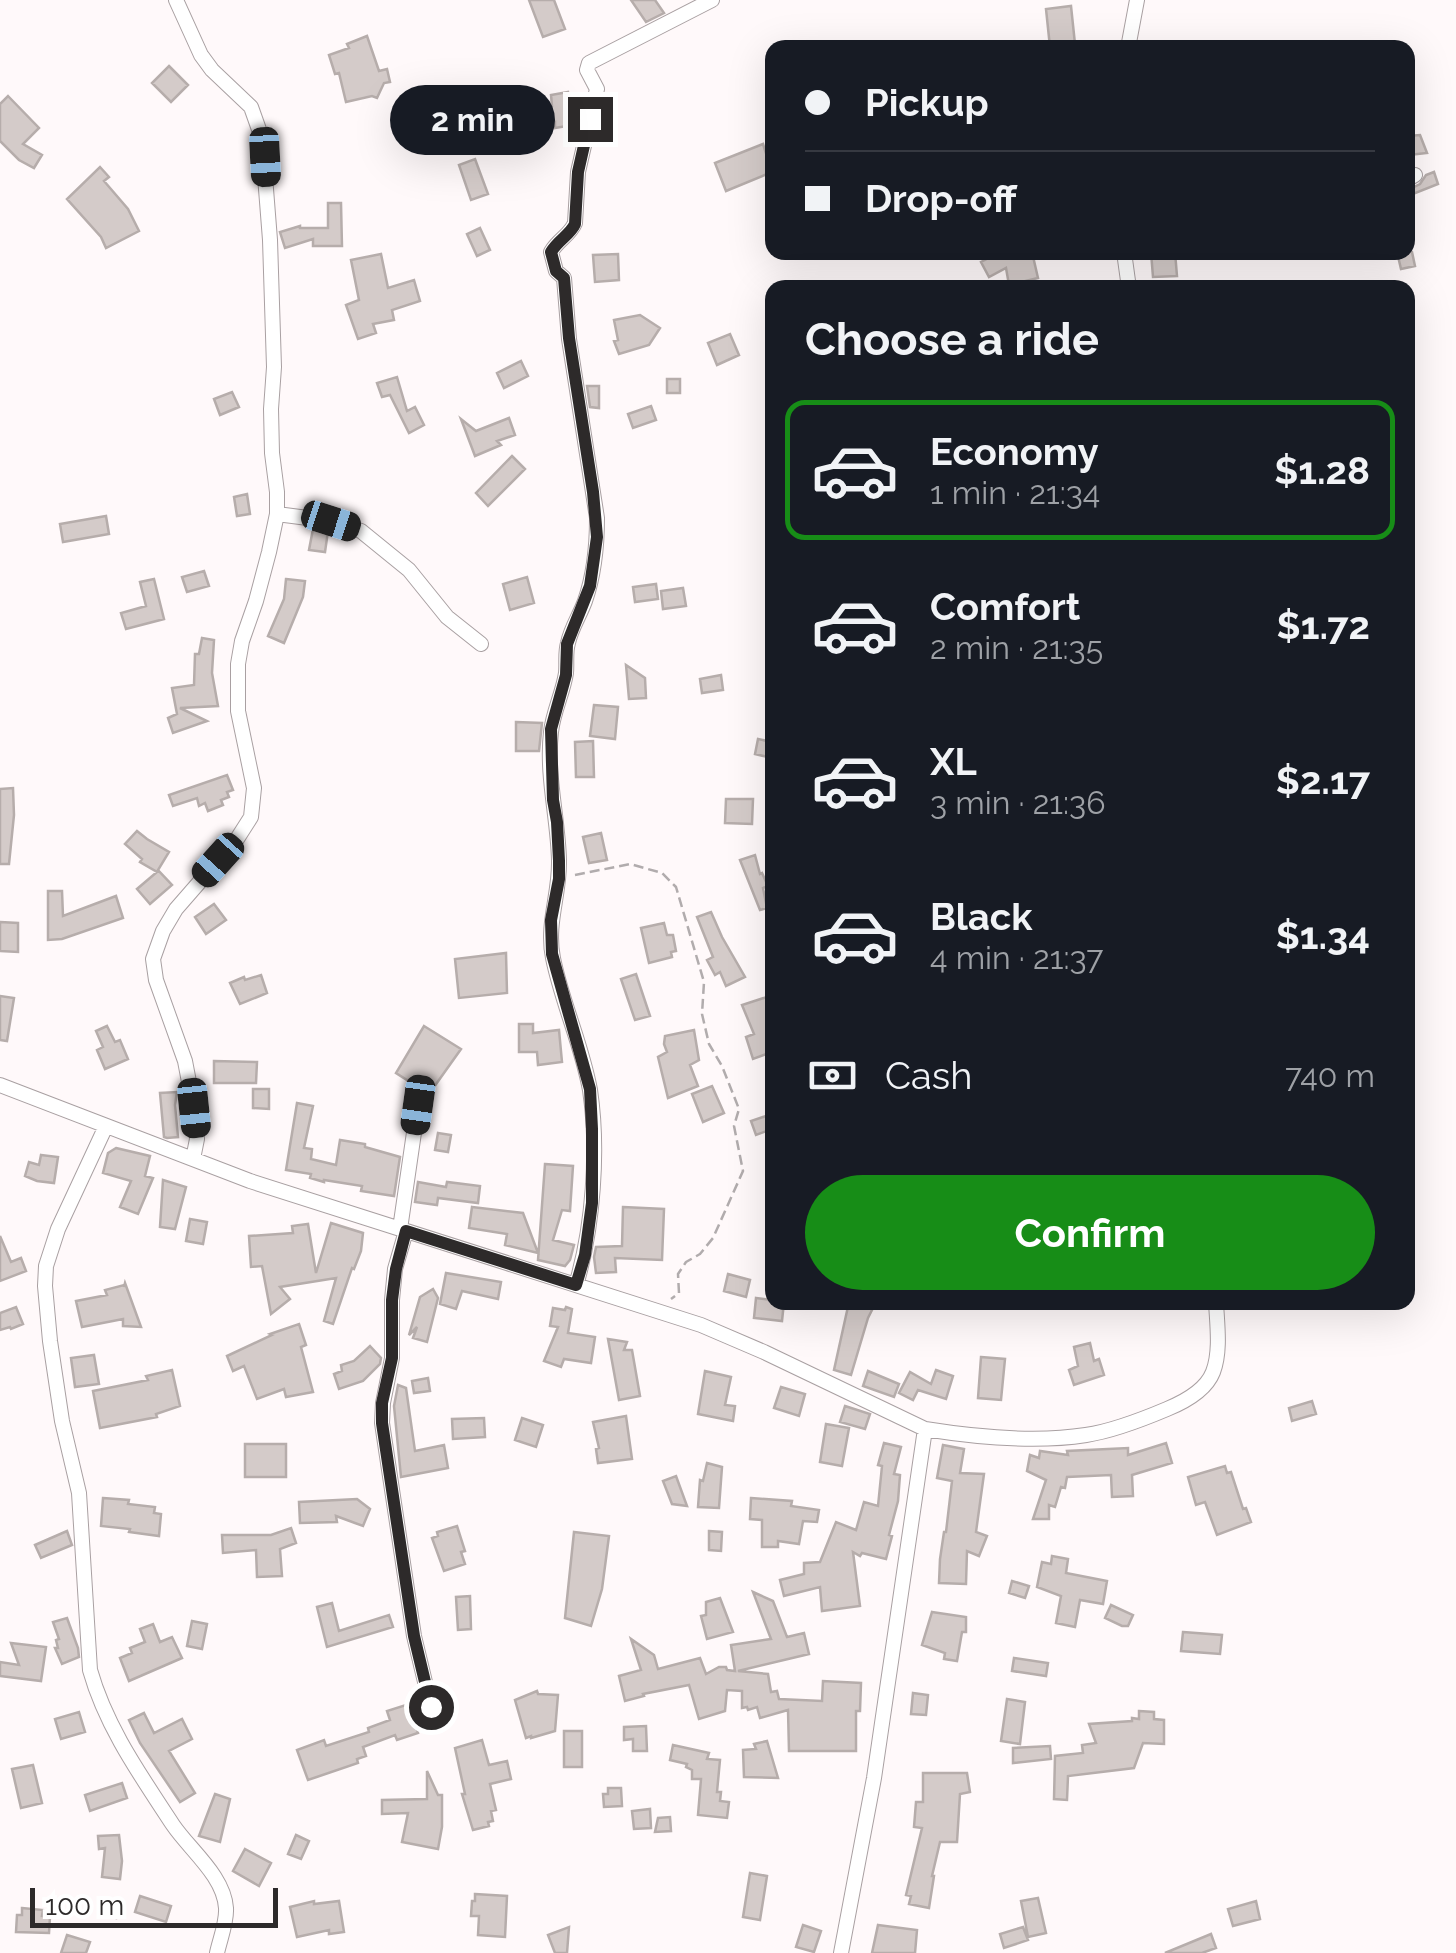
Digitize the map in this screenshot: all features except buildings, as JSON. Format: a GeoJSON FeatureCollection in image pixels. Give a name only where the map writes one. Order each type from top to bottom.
{"type":"FeatureCollection","features":[{"type":"Feature","properties":{"kind":"street"},"geometry":{"type":"LineString","coordinates":[[176,0],[201,55],[251,107],[262,138],[270,240],[272,454],[277,492],[269,552],[238,664],[238,711],[254,788],[251,817],[176,909],[153,959],[194,1108],[197,1139],[193,1159]]}},
{"type":"Feature","properties":{"kind":"street"},"geometry":{"type":"LineString","coordinates":[[576,1285],[585,1255],[592,1203],[592,1129],[590,1089],[552,954],[551,920],[559,879],[551,729],[566,675],[567,644],[590,586],[597,537],[564,278],[556,271],[551,252],[575,224],[578,172],[597,90],[587,70],[589,62],[712,0]]}},
{"type":"Feature","properties":{"kind":"street"},"geometry":{"type":"LineString","coordinates":[[1130,40],[1137,0]]}},
{"type":"Feature","properties":{"kind":"street"},"geometry":{"type":"LineString","coordinates":[[276,514],[316,518],[362,531],[410,570],[447,616],[481,644]]}},
{"type":"Feature","properties":{"kind":"street"},"geometry":{"type":"LineString","coordinates":[[0,1085],[250,1181],[731,1337],[925,1429],[1010,1438],[1083,1436],[1166,1410],[1200,1389],[1214,1372],[1216,1310]]}},
{"type":"Feature","properties":{"kind":"street"},"geometry":{"type":"LineString","coordinates":[[418,1105],[392,1300],[392,1358],[382,1403],[382,1423],[414,1636],[431,1707]]}},
{"type":"Feature","properties":{"kind":"street"},"geometry":{"type":"LineString","coordinates":[[106,1126],[58,1229],[46,1266],[45,1286],[62,1420],[78,1493],[90,1670],[128,1755],[217,1882],[226,1910],[217,1953]]}},
{"type":"Feature","properties":{"kind":"street"},"geometry":{"type":"LineString","coordinates":[[841,1953],[874,1778],[925,1429]]}},
{"type":"Feature","properties":{"kind":"path"},"geometry":{"type":"LineString","coordinates":[[559,879],[630,864],[662,873],[676,887],[704,982],[702,1014],[708,1044],[722,1066],[739,1109],[734,1126],[743,1171],[713,1238],[678,1274],[679,1293],[654,1310]]}},
{"type":"Feature","properties":{"kind":"route"},"geometry":{"type":"LineString","coordinates":[[431,1707],[403,1574],[382,1423],[382,1403],[392,1358],[392,1300],[406,1231],[576,1285],[585,1255],[592,1203],[590,1089],[555,970],[551,937],[559,879],[551,729],[566,675],[567,644],[590,586],[597,537],[564,278],[556,271],[551,252],[575,224],[578,172],[590,119]]}}]}
